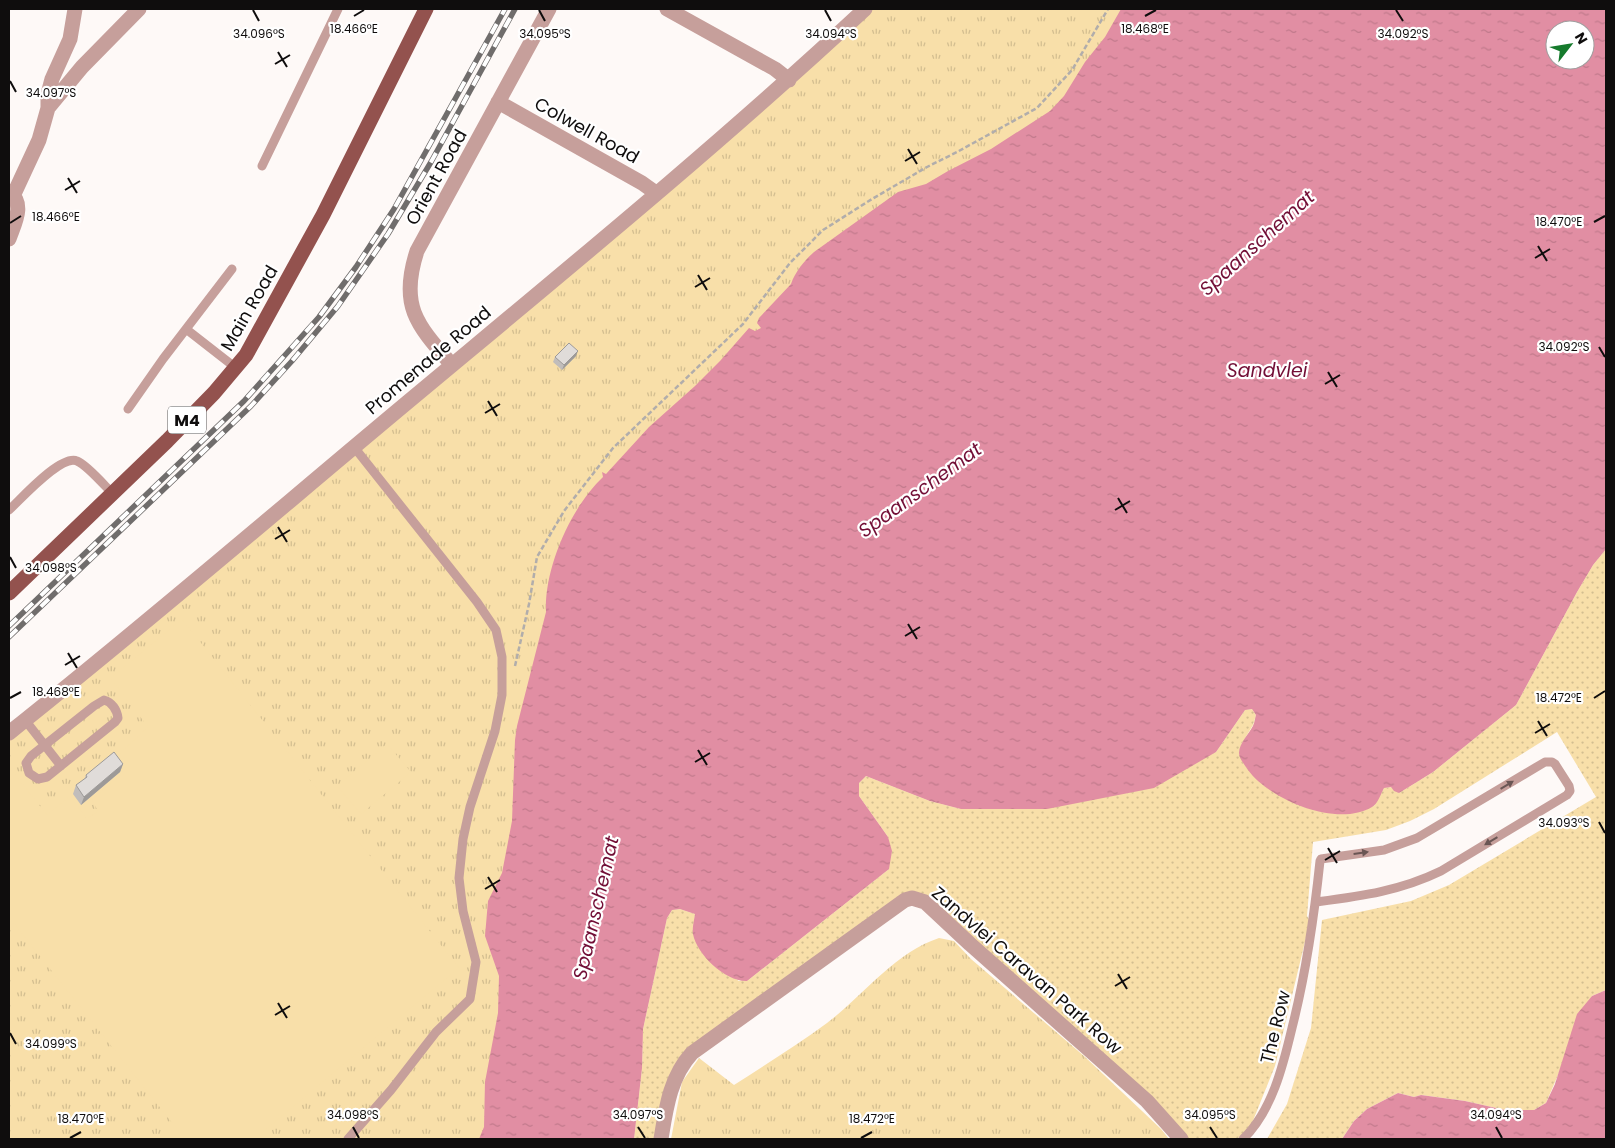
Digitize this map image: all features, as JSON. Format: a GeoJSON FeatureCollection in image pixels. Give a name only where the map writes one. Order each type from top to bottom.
{"type":"FeatureCollection","features":[{"type":"Feature","properties":{"kind":"main road","name":"Main Road"},"geometry":{"type":"LineString","coordinates":[[9,592],[174,434],[246,355],[322,215],[426,9]]}},
{"type":"Feature","properties":{"kind":"street"},"geometry":{"type":"LineString","coordinates":[[9,239],[18,211],[18,205],[11,194],[39,140],[48,108],[48,94],[52,79],[70,39],[75,9]]}},
{"type":"Feature","properties":{"kind":"street"},"geometry":{"type":"LineString","coordinates":[[48,108],[82,67],[139,9]]}},
{"type":"Feature","properties":{"kind":"street","name":"Orient Road"},"geometry":{"type":"LineString","coordinates":[[452,365],[420,326],[412,308],[409,290],[411,269],[417,251],[549,9]]}},
{"type":"Feature","properties":{"kind":"street"},"geometry":{"type":"LineString","coordinates":[[667,9],[775,68],[789,80]]}},
{"type":"Feature","properties":{"kind":"street","name":"Promenade Road"},"geometry":{"type":"LineString","coordinates":[[9,732],[153,616],[656,193],[789,80],[865,9]]}},
{"type":"Feature","properties":{"kind":"street","name":"Colwell Road"},"geometry":{"type":"LineString","coordinates":[[498,102],[642,183],[656,193]]}},
{"type":"Feature","properties":{"kind":"street","name":"Zandvlei Caravan Park Row"},"geometry":{"type":"LineString","coordinates":[[661,1139],[672,1085],[680,1069],[692,1053],[905,900],[912,898],[925,902],[984,957],[1122,1078],[1160,1114],[1181,1139]]}},
{"type":"Feature","properties":{"kind":"lane"},"geometry":{"type":"LineString","coordinates":[[262,166],[338,9]]}},
{"type":"Feature","properties":{"kind":"lane"},"geometry":{"type":"LineString","coordinates":[[128,409],[232,269]]}},
{"type":"Feature","properties":{"kind":"lane"},"geometry":{"type":"LineString","coordinates":[[186,329],[236,368]]}},
{"type":"Feature","properties":{"kind":"lane"},"geometry":{"type":"LineString","coordinates":[[348,1139],[391,1090],[436,1032],[470,999],[476,962],[463,911],[459,878],[463,840],[470,807],[495,731],[502,695],[502,657],[496,630],[477,602],[354,447]]}},
{"type":"Feature","properties":{"kind":"lane"},"geometry":{"type":"LineString","coordinates":[[9,510],[51,470],[68,460],[79,462],[112,493]]}},
{"type":"Feature","properties":{"kind":"lane"},"geometry":{"type":"LineString","coordinates":[[108,701],[117,714],[118,718],[115,722],[61,766],[43,778],[33,777],[29,773],[26,763],[45,746],[100,702],[108,701]]}},
{"type":"Feature","properties":{"kind":"lane"},"geometry":{"type":"LineString","coordinates":[[24,720],[61,766]]}},
{"type":"Feature","properties":{"kind":"lane","name":"The Row"},"geometry":{"type":"LineString","coordinates":[[1243,1139],[1257,1122],[1267,1104],[1279,1074],[1300,994],[1315,913],[1316,902],[1320,862],[1324,858],[1384,850],[1417,838],[1545,762],[1555,764],[1568,786],[1570,791],[1567,795],[1441,871],[1422,880],[1400,888],[1364,896],[1316,902]]}},
{"type":"Feature","properties":{"kind":"path"},"geometry":{"type":"LineString","coordinates":[[514,668],[529,604],[537,557],[564,511],[613,448],[743,324],[790,264],[822,230],[903,180],[1036,108],[1072,70],[1108,9]]}},
{"type":"Feature","properties":{"kind":"green space","name":"Sandvlei"},"geometry":{"type":"Polygon","coordinates":[[[865,9],[1606,9],[1606,549],[1593,565],[1577,592],[1516,705],[1433,772],[1399,793],[1391,787],[1384,788],[1374,806],[1358,813],[1323,813],[1305,808],[1272,792],[1258,781],[1242,762],[1239,749],[1254,724],[1256,715],[1252,709],[1245,710],[1216,752],[1154,788],[1047,809],[961,809],[930,801],[866,776],[859,783],[859,796],[888,837],[892,851],[889,869],[747,981],[730,977],[706,958],[693,934],[695,914],[680,909],[672,910],[667,918],[643,1029],[642,1068],[634,1139],[9,1139],[9,733],[865,9]]]}},
{"type":"Feature","properties":{"kind":"green space"},"geometry":{"type":"Polygon","coordinates":[[[1606,549],[1606,990],[1592,996],[1546,1103],[1534,1110],[1505,1110],[1465,1101],[1421,1095],[1414,1097],[1398,1093],[1367,1109],[1354,1121],[1342,1139],[1267,1139],[1287,1104],[1311,1028],[1322,920],[1411,901],[1449,885],[1596,797],[1557,732],[1434,809],[1410,821],[1386,830],[1313,842],[1307,916],[1310,921],[1275,1066],[1250,1128],[1237,1139],[1184,1139],[925,895],[689,1055],[659,1139],[634,1139],[642,1068],[643,1029],[667,918],[672,910],[680,909],[695,914],[693,932],[713,965],[739,981],[747,981],[889,869],[888,837],[859,796],[859,783],[866,776],[930,801],[961,809],[1216,752],[1245,710],[1252,709],[1256,715],[1253,725],[1241,745],[1374,806],[1384,788],[1391,787],[1399,793],[1433,772],[1516,705],[1577,592],[1593,565],[1606,549]]]}},
{"type":"Feature","properties":{"kind":"green space"},"geometry":{"type":"Polygon","coordinates":[[[182,619],[459,968],[254,1139],[185,1139],[9,917],[9,767],[47,815],[70,796],[87,819],[98,811],[92,800],[123,771],[115,758],[148,727],[111,678],[182,619]]]}},
{"type":"Feature","properties":{"kind":"green space"},"geometry":{"type":"Polygon","coordinates":[[[387,744],[411,772],[361,814],[337,786],[387,744]]]}},
{"type":"Feature","properties":{"kind":"green space"},"geometry":{"type":"Polygon","coordinates":[[[939,938],[954,941],[971,959],[1084,1056],[1161,1129],[1169,1139],[671,1139],[682,1082],[699,1058],[734,1085],[827,1023],[894,964],[923,945],[939,938]]]}},
{"type":"Feature","properties":{"kind":"water","name":"Sandvlei"},"geometry":{"type":"Polygon","coordinates":[[[1121,9],[1606,9],[1606,549],[1593,565],[1577,592],[1516,705],[1433,772],[1399,793],[1391,787],[1384,788],[1374,806],[1358,813],[1341,814],[1305,808],[1272,791],[1258,781],[1242,762],[1239,753],[1242,742],[1254,723],[1256,715],[1252,709],[1245,710],[1216,752],[1154,788],[1047,809],[961,809],[930,801],[866,776],[859,783],[859,796],[888,837],[892,851],[889,869],[747,981],[730,977],[706,958],[693,934],[695,914],[680,909],[672,910],[667,918],[643,1029],[642,1068],[634,1139],[479,1139],[484,1127],[485,1082],[498,1013],[499,976],[485,936],[488,901],[502,873],[512,821],[517,726],[546,612],[550,577],[555,558],[570,521],[591,490],[603,477],[602,472],[606,474],[649,427],[720,361],[749,328],[755,331],[761,328],[757,323],[759,318],[791,284],[801,266],[814,252],[898,192],[926,184],[991,149],[1050,111],[1064,96],[1085,62],[1105,37],[1121,9]]]}},
{"type":"Feature","properties":{"kind":"water"},"geometry":{"type":"Polygon","coordinates":[[[1606,990],[1606,1139],[1342,1139],[1354,1121],[1367,1109],[1398,1093],[1414,1097],[1421,1095],[1465,1101],[1505,1110],[1534,1110],[1546,1103],[1555,1084],[1577,1014],[1592,996],[1606,990]]]}},
{"type":"Feature","properties":{"kind":"building"},"geometry":{"type":"Polygon","coordinates":[[[569,343],[578,351],[564,365],[555,357],[569,343]]]}},
{"type":"Feature","properties":{"kind":"building"},"geometry":{"type":"Polygon","coordinates":[[[114,752],[123,764],[84,797],[76,785],[114,752]]]}},
{"type":"Feature","properties":{"kind":"railway"},"geometry":{"type":"LineString","coordinates":[[9,626],[244,401],[319,317],[356,267],[394,209],[505,9]]}},
{"type":"Feature","properties":{"kind":"railway"},"geometry":{"type":"LineString","coordinates":[[9,637],[251,406],[338,306],[388,234],[431,162],[515,9]]}},
{"type":"Feature","properties":{"kind":"water label","name":"Spaanschemat"},"geometry":{"type":"Point","coordinates":[1257,243]}},
{"type":"Feature","properties":{"kind":"water label","name":"Spaanschemat"},"geometry":{"type":"Point","coordinates":[920,490]}},
{"type":"Feature","properties":{"kind":"water label","name":"Spaanschemat"},"geometry":{"type":"Point","coordinates":[596,908]}}]}
